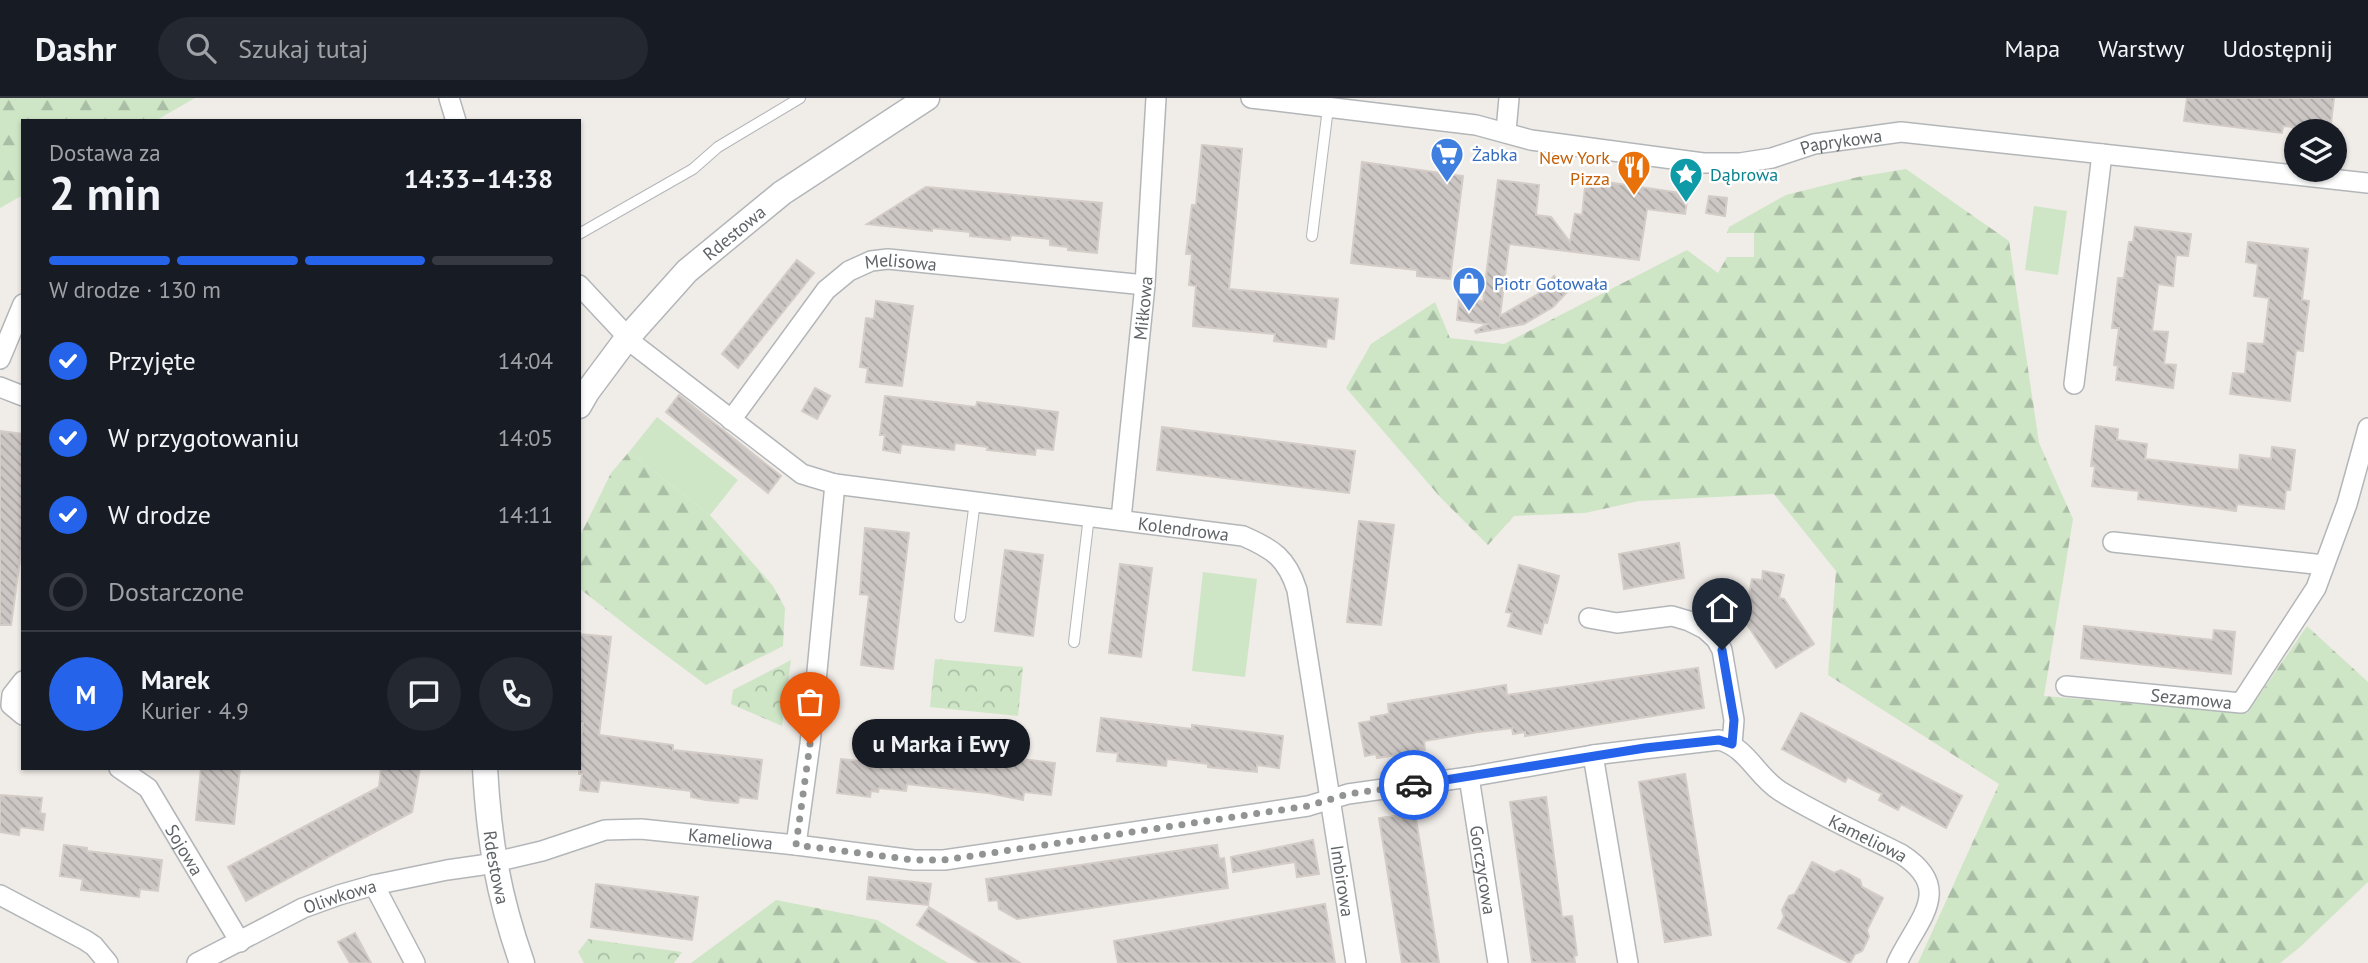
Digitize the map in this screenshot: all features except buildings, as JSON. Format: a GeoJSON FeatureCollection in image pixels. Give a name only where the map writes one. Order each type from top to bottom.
{"type":"FeatureCollection","features":[{"type":"Feature","properties":{"kind":"street"},"geometry":{"type":"LineString","coordinates":[[449,98],[455,119]]}},
{"type":"Feature","properties":{"kind":"street","name":"Rdestowa"},"geometry":{"type":"LineString","coordinates":[[581,402],[628,337],[687,271],[782,193],[927,98]]}},
{"type":"Feature","properties":{"kind":"street","name":"Miłkowa"},"geometry":{"type":"LineString","coordinates":[[1121,519],[1145,285],[1156,98]]}},
{"type":"Feature","properties":{"kind":"street","name":"Paprykowa"},"geometry":{"type":"LineString","coordinates":[[1251,98],[1476,125],[1506,131],[1531,140],[1703,163],[1740,163],[1772,158],[1814,144],[1890,132],[2368,183]]}},
{"type":"Feature","properties":{"kind":"street"},"geometry":{"type":"LineString","coordinates":[[1506,131],[1509,98]]}},
{"type":"Feature","properties":{"kind":"street"},"geometry":{"type":"LineString","coordinates":[[2074,384],[2102,154]]}},
{"type":"Feature","properties":{"kind":"street","name":"Melisowa"},"geometry":{"type":"LineString","coordinates":[[731,420],[826,290],[849,271],[871,261],[888,259],[1145,285]]}},
{"type":"Feature","properties":{"kind":"street","name":"Kolendrowa"},"geometry":{"type":"LineString","coordinates":[[581,287],[659,365],[802,474],[835,484],[1243,536],[1279,556],[1290,570],[1297,590],[1329,800]]}},
{"type":"Feature","properties":{"kind":"street"},"geometry":{"type":"LineString","coordinates":[[0,359],[21,309]]}},
{"type":"Feature","properties":{"kind":"street"},"geometry":{"type":"LineString","coordinates":[[0,387],[21,395]]}},
{"type":"Feature","properties":{"kind":"street","name":"Sezamowa"},"geometry":{"type":"LineString","coordinates":[[2066,686],[2241,703],[2305,607],[2325,565],[2347,504],[2368,429]]}},
{"type":"Feature","properties":{"kind":"street"},"geometry":{"type":"LineString","coordinates":[[796,845],[810,744],[835,484]]}},
{"type":"Feature","properties":{"kind":"street"},"geometry":{"type":"LineString","coordinates":[[2113,542],[2325,565]]}},
{"type":"Feature","properties":{"kind":"street"},"geometry":{"type":"LineString","coordinates":[[1589,618],[1617,622],[1672,616],[1689,621],[1711,634],[1722,650],[1737,747]]}},
{"type":"Feature","properties":{"kind":"street"},"geometry":{"type":"LineString","coordinates":[[21,684],[12,695],[12,705],[21,713]]}},
{"type":"Feature","properties":{"kind":"street","name":"Kameliowa"},"geometry":{"type":"LineString","coordinates":[[494,863],[546,850],[605,830],[641,829],[914,860],[944,860],[1308,806],[1348,794],[1469,777],[1593,755],[1719,740],[1737,747],[1777,789],[1806,807],[1901,854],[1915,863],[1926,876],[1930,886],[1929,902],[1897,963]]}},
{"type":"Feature","properties":{"kind":"street"},"geometry":{"type":"LineString","coordinates":[[1593,755],[1628,963]]}},
{"type":"Feature","properties":{"kind":"street","name":"Sojowa"},"geometry":{"type":"LineString","coordinates":[[122,770],[148,788],[240,942]]}},
{"type":"Feature","properties":{"kind":"street","name":"Rdestowa"},"geometry":{"type":"LineString","coordinates":[[485,770],[488,824],[494,863],[508,924],[522,963]]}},
{"type":"Feature","properties":{"kind":"street","name":"Gorczycowa"},"geometry":{"type":"LineString","coordinates":[[1469,777],[1498,963]]}},
{"type":"Feature","properties":{"kind":"street","name":"Imbirowa"},"geometry":{"type":"LineString","coordinates":[[1329,800],[1356,963]]}},
{"type":"Feature","properties":{"kind":"street","name":"Oliwkowa"},"geometry":{"type":"LineString","coordinates":[[197,963],[303,908],[374,885],[494,863]]}},
{"type":"Feature","properties":{"kind":"street"},"geometry":{"type":"LineString","coordinates":[[374,885],[415,963]]}},
{"type":"Feature","properties":{"kind":"street"},"geometry":{"type":"LineString","coordinates":[[0,895],[85,940],[94,946],[108,963]]}},
{"type":"Feature","properties":{"kind":"lane"},"geometry":{"type":"LineString","coordinates":[[581,232],[693,169],[718,146],[800,98]]}},
{"type":"Feature","properties":{"kind":"lane"},"geometry":{"type":"LineString","coordinates":[[1312,236],[1328,108]]}},
{"type":"Feature","properties":{"kind":"lane"},"geometry":{"type":"LineString","coordinates":[[960,617],[975,502]]}},
{"type":"Feature","properties":{"kind":"lane"},"geometry":{"type":"LineString","coordinates":[[1074,642],[1089,515]]}},
{"type":"Feature","properties":{"kind":"green space"},"geometry":{"type":"Polygon","coordinates":[[[0,98],[195,98],[158,119],[21,119],[21,196],[0,208],[0,98]]]}},
{"type":"Feature","properties":{"kind":"green space"},"geometry":{"type":"Polygon","coordinates":[[[1906,169],[2009,241],[2039,443],[2073,519],[2044,696],[2247,713],[2307,626],[2368,682],[2368,882],[2280,963],[1918,963],[1999,784],[1828,675],[1836,571],[1774,494],[1639,501],[1585,513],[1514,516],[1488,545],[1441,498],[1346,388],[1371,344],[1435,302],[1450,338],[1504,344],[1687,250],[1718,273],[1727,257],[1754,257],[1754,233],[1727,233],[1729,227],[1786,195],[1858,177],[1906,169]]]}},
{"type":"Feature","properties":{"kind":"green space"},"geometry":{"type":"Polygon","coordinates":[[[2034,206],[2067,211],[2058,275],[2025,270],[2034,206]]]}},
{"type":"Feature","properties":{"kind":"green space"},"geometry":{"type":"Polygon","coordinates":[[[657,417],[738,480],[710,515],[629,452],[657,417]]]}},
{"type":"Feature","properties":{"kind":"green space"},"geometry":{"type":"Polygon","coordinates":[[[629,452],[710,515],[773,586],[785,608],[783,646],[706,685],[581,590],[581,534],[611,473],[629,452]]]}},
{"type":"Feature","properties":{"kind":"green space"},"geometry":{"type":"Polygon","coordinates":[[[1203,572],[1257,579],[1245,677],[1192,671],[1203,572]]]}},
{"type":"Feature","properties":{"kind":"green space"},"geometry":{"type":"Polygon","coordinates":[[[935,659],[1023,667],[1018,716],[930,707],[935,659]]]}},
{"type":"Feature","properties":{"kind":"green space"},"geometry":{"type":"Polygon","coordinates":[[[791,660],[782,726],[731,704],[733,690],[791,660]]]}},
{"type":"Feature","properties":{"kind":"green space"},"geometry":{"type":"Polygon","coordinates":[[[776,900],[877,920],[948,963],[691,963],[776,900]]]}},
{"type":"Feature","properties":{"kind":"green space"},"geometry":{"type":"Polygon","coordinates":[[[588,939],[682,952],[674,963],[584,963],[578,952],[588,939]]]}},
{"type":"Feature","properties":{"kind":"way so far"},"geometry":{"type":"LineString","coordinates":[[810,744],[796,845],[914,860],[944,860],[1083,840],[1308,806],[1348,794],[1414,785]]}},
{"type":"Feature","properties":{"kind":"place","name":"Żabka"},"geometry":{"type":"Point","coordinates":[1447,184]}},
{"type":"Feature","properties":{"kind":"place","name":"New York Pizza"},"geometry":{"type":"Point","coordinates":[1634,197]}},
{"type":"Feature","properties":{"kind":"place","name":"Dąbrowa"},"geometry":{"type":"Point","coordinates":[1686,204]}},
{"type":"Feature","properties":{"kind":"place","name":"Piotr Gotowała"},"geometry":{"type":"Point","coordinates":[1469,313]}},
{"type":"Feature","properties":{"kind":"place","name":"u Marka i Ewy"},"geometry":{"type":"Point","coordinates":[810,744]}},
{"type":"Feature","properties":{"kind":"route"},"geometry":{"type":"LineString","coordinates":[[1414,785],[1645,748],[1719,740],[1732,744],[1734,720],[1722,650]]}}]}
